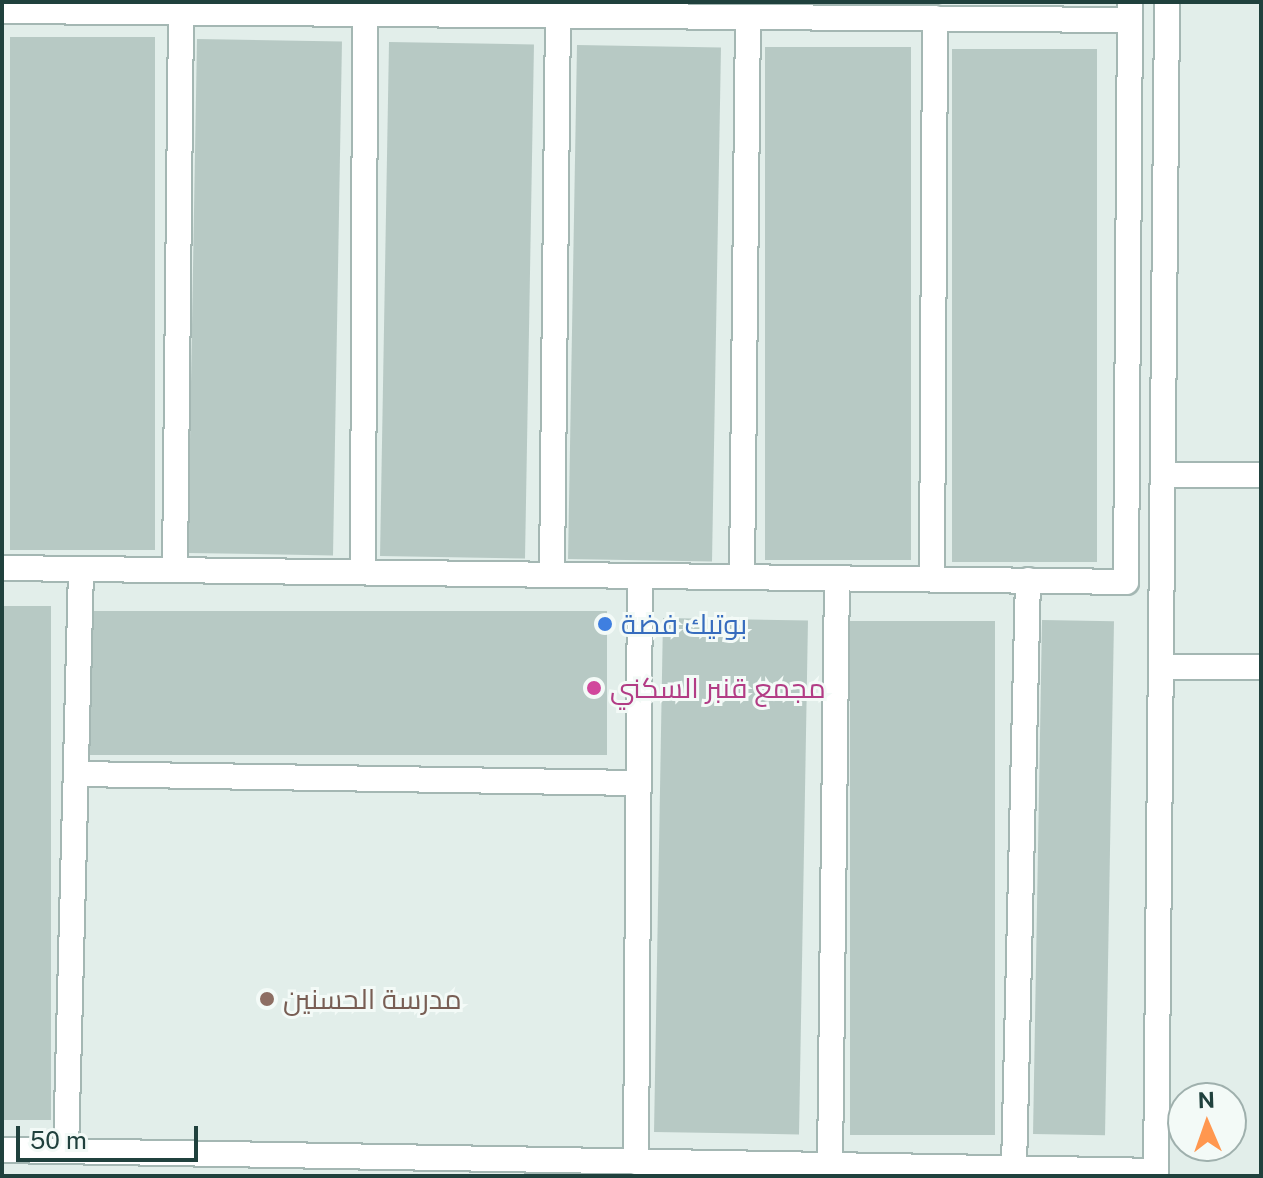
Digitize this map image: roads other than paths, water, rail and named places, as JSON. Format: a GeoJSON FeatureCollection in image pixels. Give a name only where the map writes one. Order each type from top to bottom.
{"type":"FeatureCollection","features":[{"type":"Feature","properties":{"kind":"street"},"geometry":{"type":"LineString","coordinates":[[2,1150],[66,1151],[166,1164],[547,1168],[636,1162],[729,1170],[830,1165],[920,1171],[1014,1168],[1156,1174],[1167,2]]}},
{"type":"Feature","properties":{"kind":"street"},"geometry":{"type":"LineString","coordinates":[[2,11],[365,14],[551,11],[748,17],[935,18],[1130,11],[1126,582],[2,568]]}},
{"type":"Feature","properties":{"kind":"street"},"geometry":{"type":"LineString","coordinates":[[551,11],[552,575]]}},
{"type":"Feature","properties":{"kind":"street"},"geometry":{"type":"LineString","coordinates":[[175,569],[181,13]]}},
{"type":"Feature","properties":{"kind":"street"},"geometry":{"type":"LineString","coordinates":[[363,571],[365,14]]}},
{"type":"Feature","properties":{"kind":"street"},"geometry":{"type":"LineString","coordinates":[[742,577],[748,17]]}},
{"type":"Feature","properties":{"kind":"street"},"geometry":{"type":"LineString","coordinates":[[932,579],[935,18]]}},
{"type":"Feature","properties":{"kind":"street"},"geometry":{"type":"LineString","coordinates":[[1163,475],[1261,475]]}},
{"type":"Feature","properties":{"kind":"street"},"geometry":{"type":"LineString","coordinates":[[66,1151],[81,569]]}},
{"type":"Feature","properties":{"kind":"street"},"geometry":{"type":"LineString","coordinates":[[636,1162],[640,576]]}},
{"type":"Feature","properties":{"kind":"street"},"geometry":{"type":"LineString","coordinates":[[830,1165],[837,578]]}},
{"type":"Feature","properties":{"kind":"street"},"geometry":{"type":"LineString","coordinates":[[1014,1168],[1028,580]]}},
{"type":"Feature","properties":{"kind":"street"},"geometry":{"type":"LineString","coordinates":[[1161,667],[1261,667]]}},
{"type":"Feature","properties":{"kind":"street"},"geometry":{"type":"LineString","coordinates":[[76,774],[639,783]]}},
{"type":"Feature","properties":{"kind":"place","name":"بوتيك فضة"},"geometry":{"type":"Point","coordinates":[605,624]}},
{"type":"Feature","properties":{"kind":"place","name":"مجمع قنبر السكني"},"geometry":{"type":"Point","coordinates":[594,688]}},
{"type":"Feature","properties":{"kind":"place","name":"مدرسة الحسنين"},"geometry":{"type":"Point","coordinates":[267,999]}}]}
